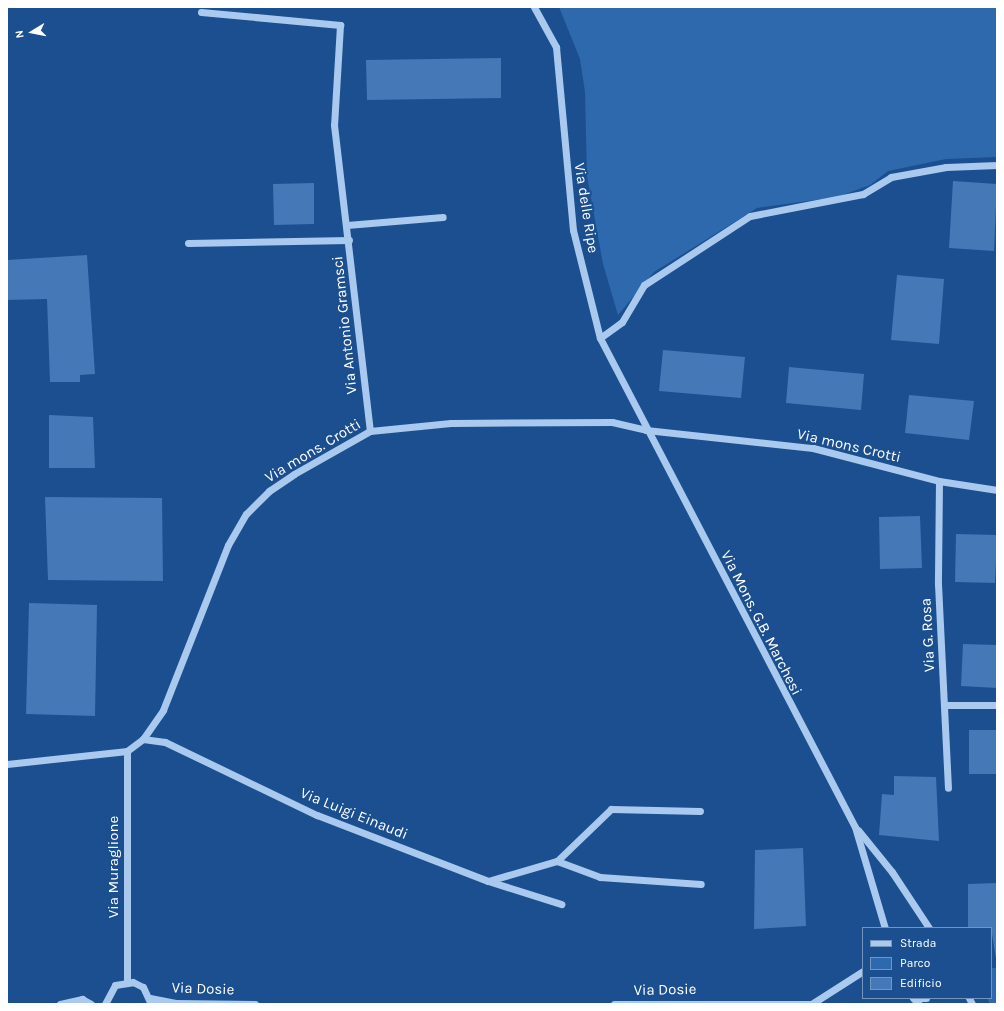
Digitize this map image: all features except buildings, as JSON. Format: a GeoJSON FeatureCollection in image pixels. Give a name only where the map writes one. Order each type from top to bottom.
{"type":"FeatureCollection","features":[{"type":"Feature","properties":{"kind":"street","name":"Via delle Ripe"},"geometry":{"type":"LineString","coordinates":[[534,7],[556,47],[573,230],[600,338],[646,430]]}},
{"type":"Feature","properties":{"kind":"street","name":"Via Antonio Gramsci"},"geometry":{"type":"LineString","coordinates":[[201,12],[340,25],[334,125],[349,240],[370,431]]}},
{"type":"Feature","properties":{"kind":"street"},"geometry":{"type":"LineString","coordinates":[[600,338],[622,322],[644,285],[750,216],[863,194],[891,177],[946,167],[997,165]]}},
{"type":"Feature","properties":{"kind":"street"},"geometry":{"type":"LineString","coordinates":[[347,225],[443,217]]}},
{"type":"Feature","properties":{"kind":"street","name":"Via Antonio Gramsci"},"geometry":{"type":"LineString","coordinates":[[188,243],[349,240]]}},
{"type":"Feature","properties":{"kind":"street","name":"Via mons. Crotti"},"geometry":{"type":"LineString","coordinates":[[127,751],[143,739],[156,725],[228,545],[246,514],[294,474],[370,431],[451,423],[612,422],[646,430]]}},
{"type":"Feature","properties":{"kind":"street","name":"Via mons Crotti"},"geometry":{"type":"LineString","coordinates":[[646,430],[813,448],[938,481],[997,490]]}},
{"type":"Feature","properties":{"kind":"street","name":"Via Mons. G.B. Marchesi"},"geometry":{"type":"LineString","coordinates":[[646,430],[855,827],[885,927]]}},
{"type":"Feature","properties":{"kind":"street","name":"Via G. Rosa"},"geometry":{"type":"LineString","coordinates":[[938,481],[938,584],[948,788]]}},
{"type":"Feature","properties":{"kind":"street"},"geometry":{"type":"LineString","coordinates":[[944,705],[997,705]]}},
{"type":"Feature","properties":{"kind":"street","name":"Via Luigi Einaudi"},"geometry":{"type":"LineString","coordinates":[[143,739],[165,742],[316,815],[488,880],[561,904]]}},
{"type":"Feature","properties":{"kind":"street"},"geometry":{"type":"LineString","coordinates":[[7,764],[127,751]]}},
{"type":"Feature","properties":{"kind":"street","name":"Via Muraglione"},"geometry":{"type":"LineString","coordinates":[[127,751],[127,982]]}},
{"type":"Feature","properties":{"kind":"street"},"geometry":{"type":"LineString","coordinates":[[488,880],[557,861],[612,809],[700,811]]}},
{"type":"Feature","properties":{"kind":"street","name":"Via Mons. G.B. Marchesi"},"geometry":{"type":"LineString","coordinates":[[855,827],[892,872],[928,927]]}},
{"type":"Feature","properties":{"kind":"street"},"geometry":{"type":"LineString","coordinates":[[557,861],[600,877],[701,884]]}},
{"type":"Feature","properties":{"kind":"street","name":"Via Dosie"},"geometry":{"type":"LineString","coordinates":[[614,1004],[815,1004],[862,972]]}},
{"type":"Feature","properties":{"kind":"street"},"geometry":{"type":"LineString","coordinates":[[105,1004],[110,989],[127,982],[143,987],[150,1001]]}},
{"type":"Feature","properties":{"kind":"street"},"geometry":{"type":"LineString","coordinates":[[60,1004],[82,999],[91,1004]]}},
{"type":"Feature","properties":{"kind":"street","name":"Via Dosie"},"geometry":{"type":"LineString","coordinates":[[150,1001],[176,1003],[255,1004]]}},
{"type":"Feature","properties":{"kind":"green space"},"geometry":{"type":"Polygon","coordinates":[[[559,7],[997,7],[997,157],[946,159],[888,171],[870,185],[837,197],[757,208],[654,272],[618,315],[603,264],[587,176],[585,92],[580,59],[559,7]]]}},
{"type":"Feature","properties":{"kind":"green space"},"geometry":{"type":"Polygon","coordinates":[[[992,968],[997,968],[997,1004],[990,1004],[988,999],[992,999],[992,968]]]}}]}
